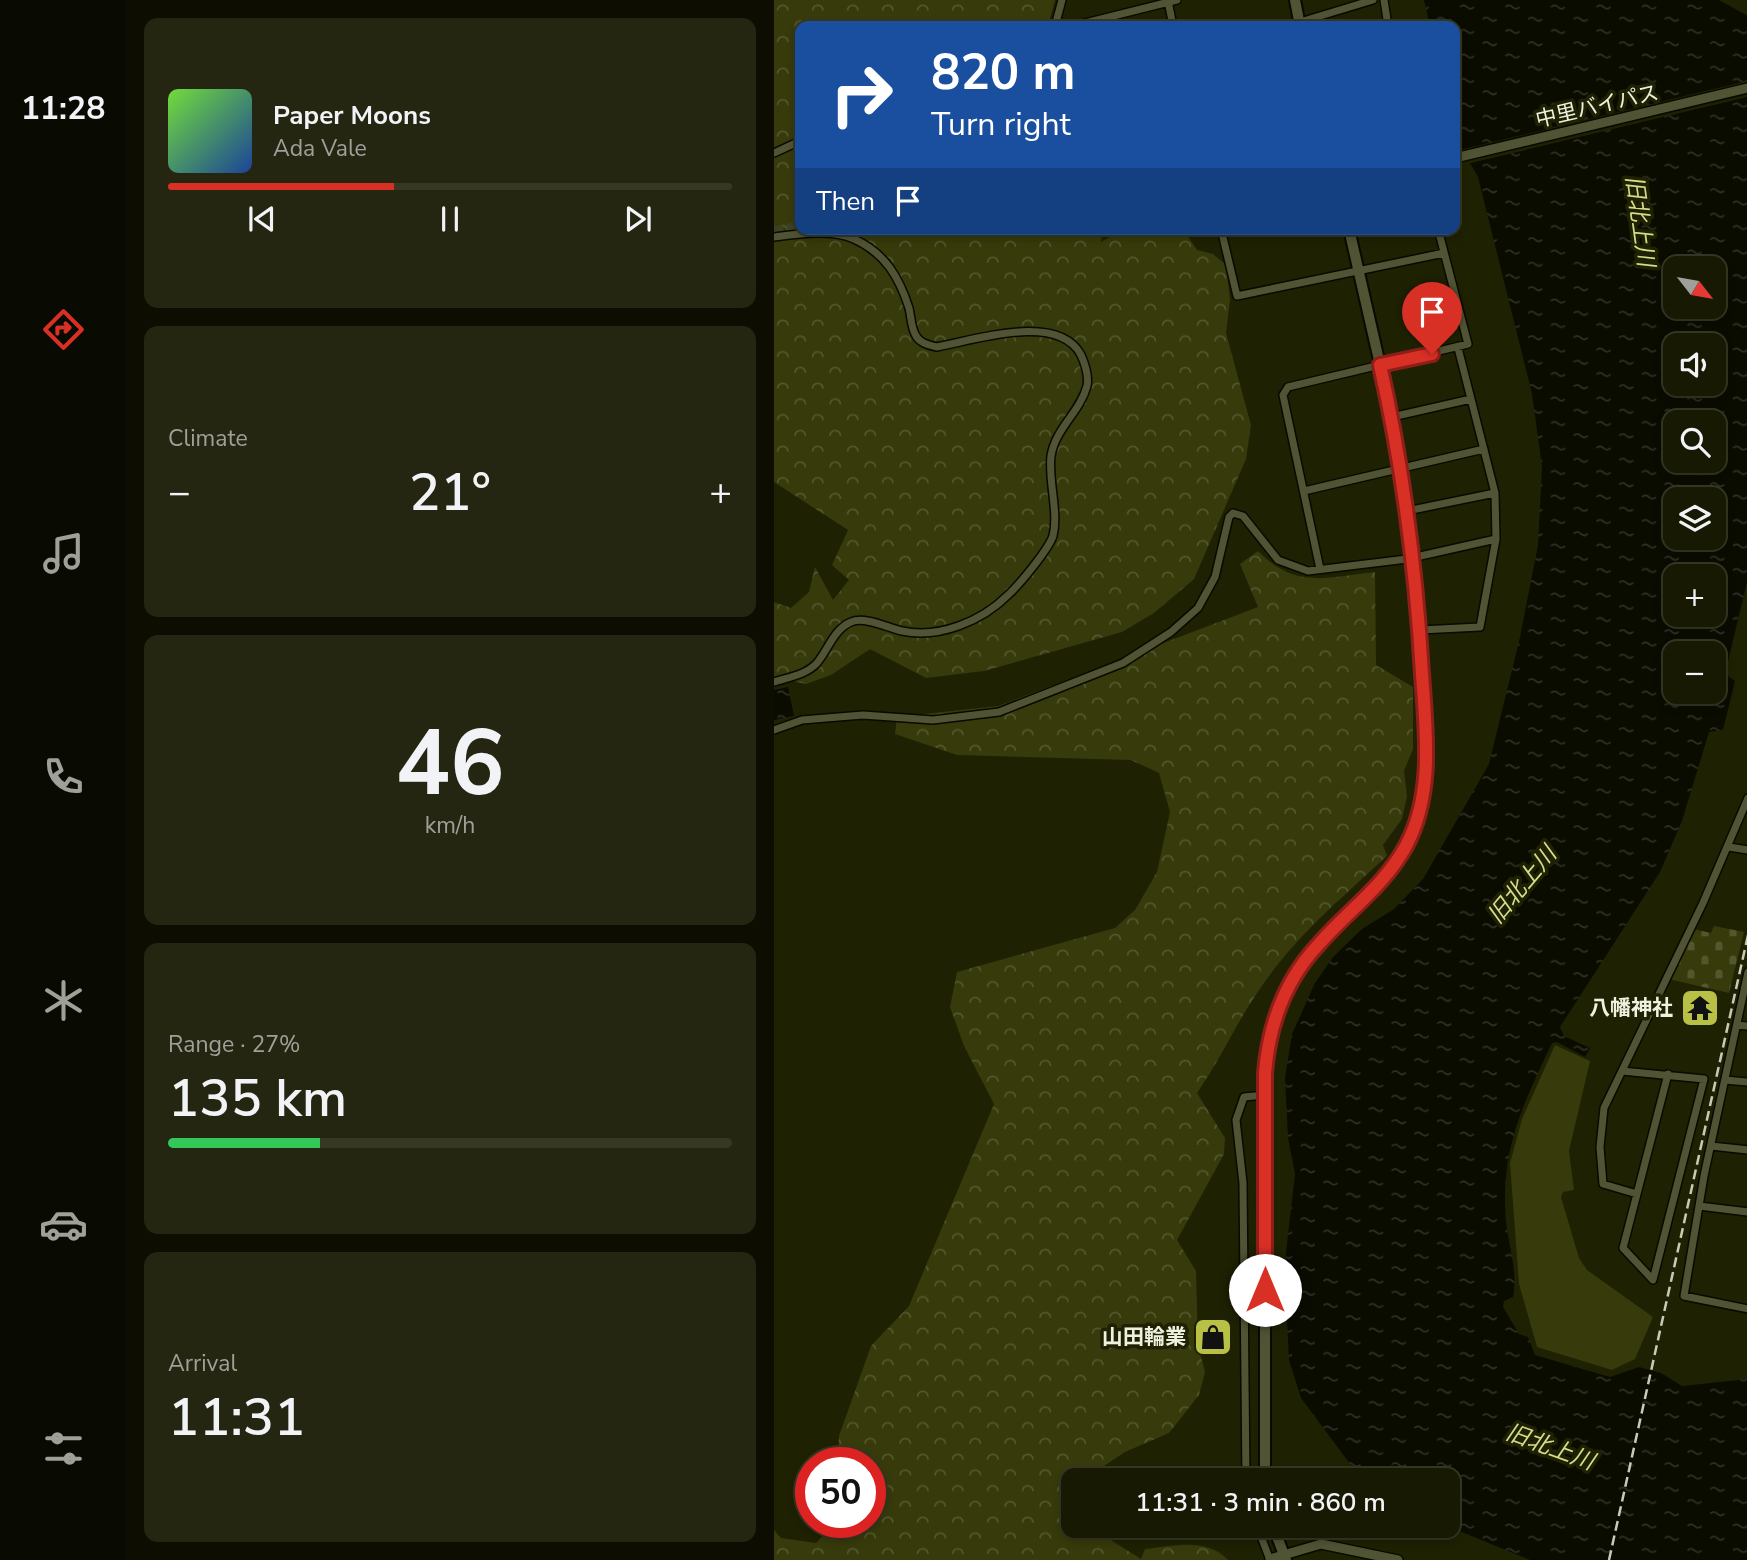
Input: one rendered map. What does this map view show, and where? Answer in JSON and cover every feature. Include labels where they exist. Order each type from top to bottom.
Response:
[{"type":"main road","points":[[1295,0],[1299,21]]},
{"type":"main road","points":[[1265,1468],[1265,1095],[1268,1040],[1283,997],[1307,957],[1389,873],[1405,847],[1419,815],[1425,754],[1420,630],[1401,467],[1350,235]]},
{"type":"main road","points":[[1277,1538],[1284,1557]]},
{"type":"street","points":[[1056,21],[1062,0]]},
{"type":"street","points":[[1092,21],[1177,0]]},
{"type":"street","points":[[1312,21],[1373,0]]},
{"type":"street","points":[[1384,0],[1387,21]]},
{"type":"street","points":[[1168,1],[1172,21]]},
{"type":"street","name":"中里バイパス","points":[[1460,157],[1748,88]]},
{"type":"street","points":[[774,153],[795,143]]},
{"type":"street","points":[[774,237],[799,235]]},
{"type":"street","points":[[774,682],[806,672],[817,663],[843,627],[852,621],[912,633],[958,628],[990,610],[1009,595],[1053,534],[1050,477],[1053,448],[1062,428],[1083,399],[1088,382],[1079,352],[1055,333],[1033,330],[937,347],[928,345],[914,334],[899,280],[886,259],[854,239],[828,235]]},
{"type":"street","points":[[1222,235],[1237,296],[1444,253]]},
{"type":"street","points":[[1321,569],[1283,395],[1285,390],[1468,345],[1440,235]]},
{"type":"street","points":[[1420,630],[1480,626],[1496,540],[1495,493],[1458,348]]},
{"type":"street","points":[[1392,417],[1471,399]]},
{"type":"street","points":[[1304,491],[1484,449]]},
{"type":"street","points":[[1407,510],[1495,493]]},
{"type":"street","points":[[774,730],[802,720],[863,715],[933,720],[999,712],[1123,663],[1171,632],[1198,608],[1215,577],[1229,517],[1233,513],[1244,516],[1278,560],[1293,568],[1321,569],[1413,557],[1496,540]]},
{"type":"street","points":[[1637,1195],[1603,1184],[1600,1147],[1604,1108],[1729,847],[1748,798]]},
{"type":"street","points":[[1729,847],[1748,850]]},
{"type":"street","points":[[1748,972],[1699,1206],[1684,1296],[1748,1309]]},
{"type":"street","points":[[1737,1025],[1748,1026]]},
{"type":"street","points":[[1622,1071],[1668,1074],[1704,1079],[1653,1280],[1623,1248],[1668,1074]]},
{"type":"street","points":[[1725,1080],[1748,1082]]},
{"type":"street","points":[[1246,1468],[1244,1183],[1236,1120],[1244,1097],[1265,1095]]},
{"type":"street","points":[[1711,1146],[1748,1150]]},
{"type":"street","points":[[1699,1206],[1748,1212]]},
{"type":"street","points":[[1261,1538],[1270,1560],[1321,1544],[1398,1560]]},
{"type":"green space","points":[[774,0],[1055,0],[1049,21],[795,21],[795,235],[1102,235],[1101,242],[1113,235],[1187,235],[1197,250],[1213,254],[1226,265],[1230,300],[1226,333],[1251,425],[1246,459],[1194,579],[1154,613],[1122,632],[984,671],[926,678],[870,649],[831,675],[806,684],[774,677],[774,602],[791,608],[809,592],[815,567],[833,600],[849,580],[832,565],[848,530],[774,482]]},
{"type":"green space","points":[[1258,551],[1285,571],[1299,576],[1326,578],[1375,572],[1376,665],[1413,687],[1413,749],[1404,771],[1407,796],[1402,819],[1383,845],[1387,856],[1322,916],[1277,965],[1246,1009],[1197,1093],[1225,1138],[1224,1154],[1177,1240],[1196,1271],[1198,1345],[1205,1372],[1199,1395],[1169,1433],[1125,1452],[1101,1468],[1061,1468],[1061,1538],[1109,1538],[1141,1559],[1145,1549],[1189,1545],[1210,1548],[1228,1560],[774,1560],[774,1530],[781,1538],[816,1543],[821,1538],[886,1538],[886,1447],[839,1447],[839,1436],[871,1346],[909,1306],[994,1104],[964,1046],[950,1007],[957,972],[1115,928],[1135,910],[1157,872],[1170,812],[1159,773],[1131,760],[957,755],[895,734],[897,717],[998,706],[1258,607],[1240,564]]},
{"type":"green space","points":[[1714,926],[1744,932],[1729,993],[1668,979],[1693,929],[1711,933]]},
{"type":"green space","points":[[1555,1045],[1590,1061],[1569,1151],[1574,1190],[1563,1192],[1561,1197],[1579,1258],[1587,1270],[1653,1317],[1635,1359],[1612,1370],[1537,1347],[1519,1284],[1510,1163],[1522,1119]]},
{"type":"water","name":"旧北上川","points":[[1424,0],[1719,0],[1748,16],[1748,578],[1726,670],[1726,641],[1663,641],[1663,704],[1726,704],[1726,675],[1735,681],[1723,730],[1709,732],[1682,821],[1660,872],[1560,1027],[1564,1036],[1590,1048],[1585,1057],[1557,1042],[1552,1043],[1515,1129],[1506,1172],[1505,1196],[1514,1287],[1513,1297],[1504,1301],[1503,1307],[1519,1334],[1528,1337],[1535,1355],[1610,1377],[1639,1367],[1661,1373],[1682,1386],[1747,1379],[1747,1560],[1530,1560],[1460,1531],[1460,1468],[1355,1468],[1301,1398],[1289,1360],[1286,1252],[1295,1174],[1288,1138],[1285,1077],[1292,1034],[1315,983],[1333,957],[1362,929],[1394,909],[1423,879],[1489,764],[1520,637],[1538,545],[1542,467],[1532,394],[1478,177],[1460,143],[1460,21],[1429,21]]},
{"type":"water","points":[[788,687],[794,716],[774,720],[774,690]]},
{"type":"pier","points":[[1747,81],[1747,97],[1467,164],[1460,150]]},
{"type":"tunnel","points":[[774,231],[795,227]]},
{"type":"railway","points":[[1609,1560],[1748,935]]},
{"type":"place","name":"八幡神社","points":[[1700,1008]]},
{"type":"place","name":"山田輪業","points":[[1213,1337]]},
{"type":"route","points":[[1265,1290],[1265,1073],[1268,1040],[1275,1017],[1283,997],[1307,957],[1370,896],[1389,873],[1413,833],[1424,794],[1425,714],[1413,557],[1401,467],[1380,365],[1432,354]]}]
